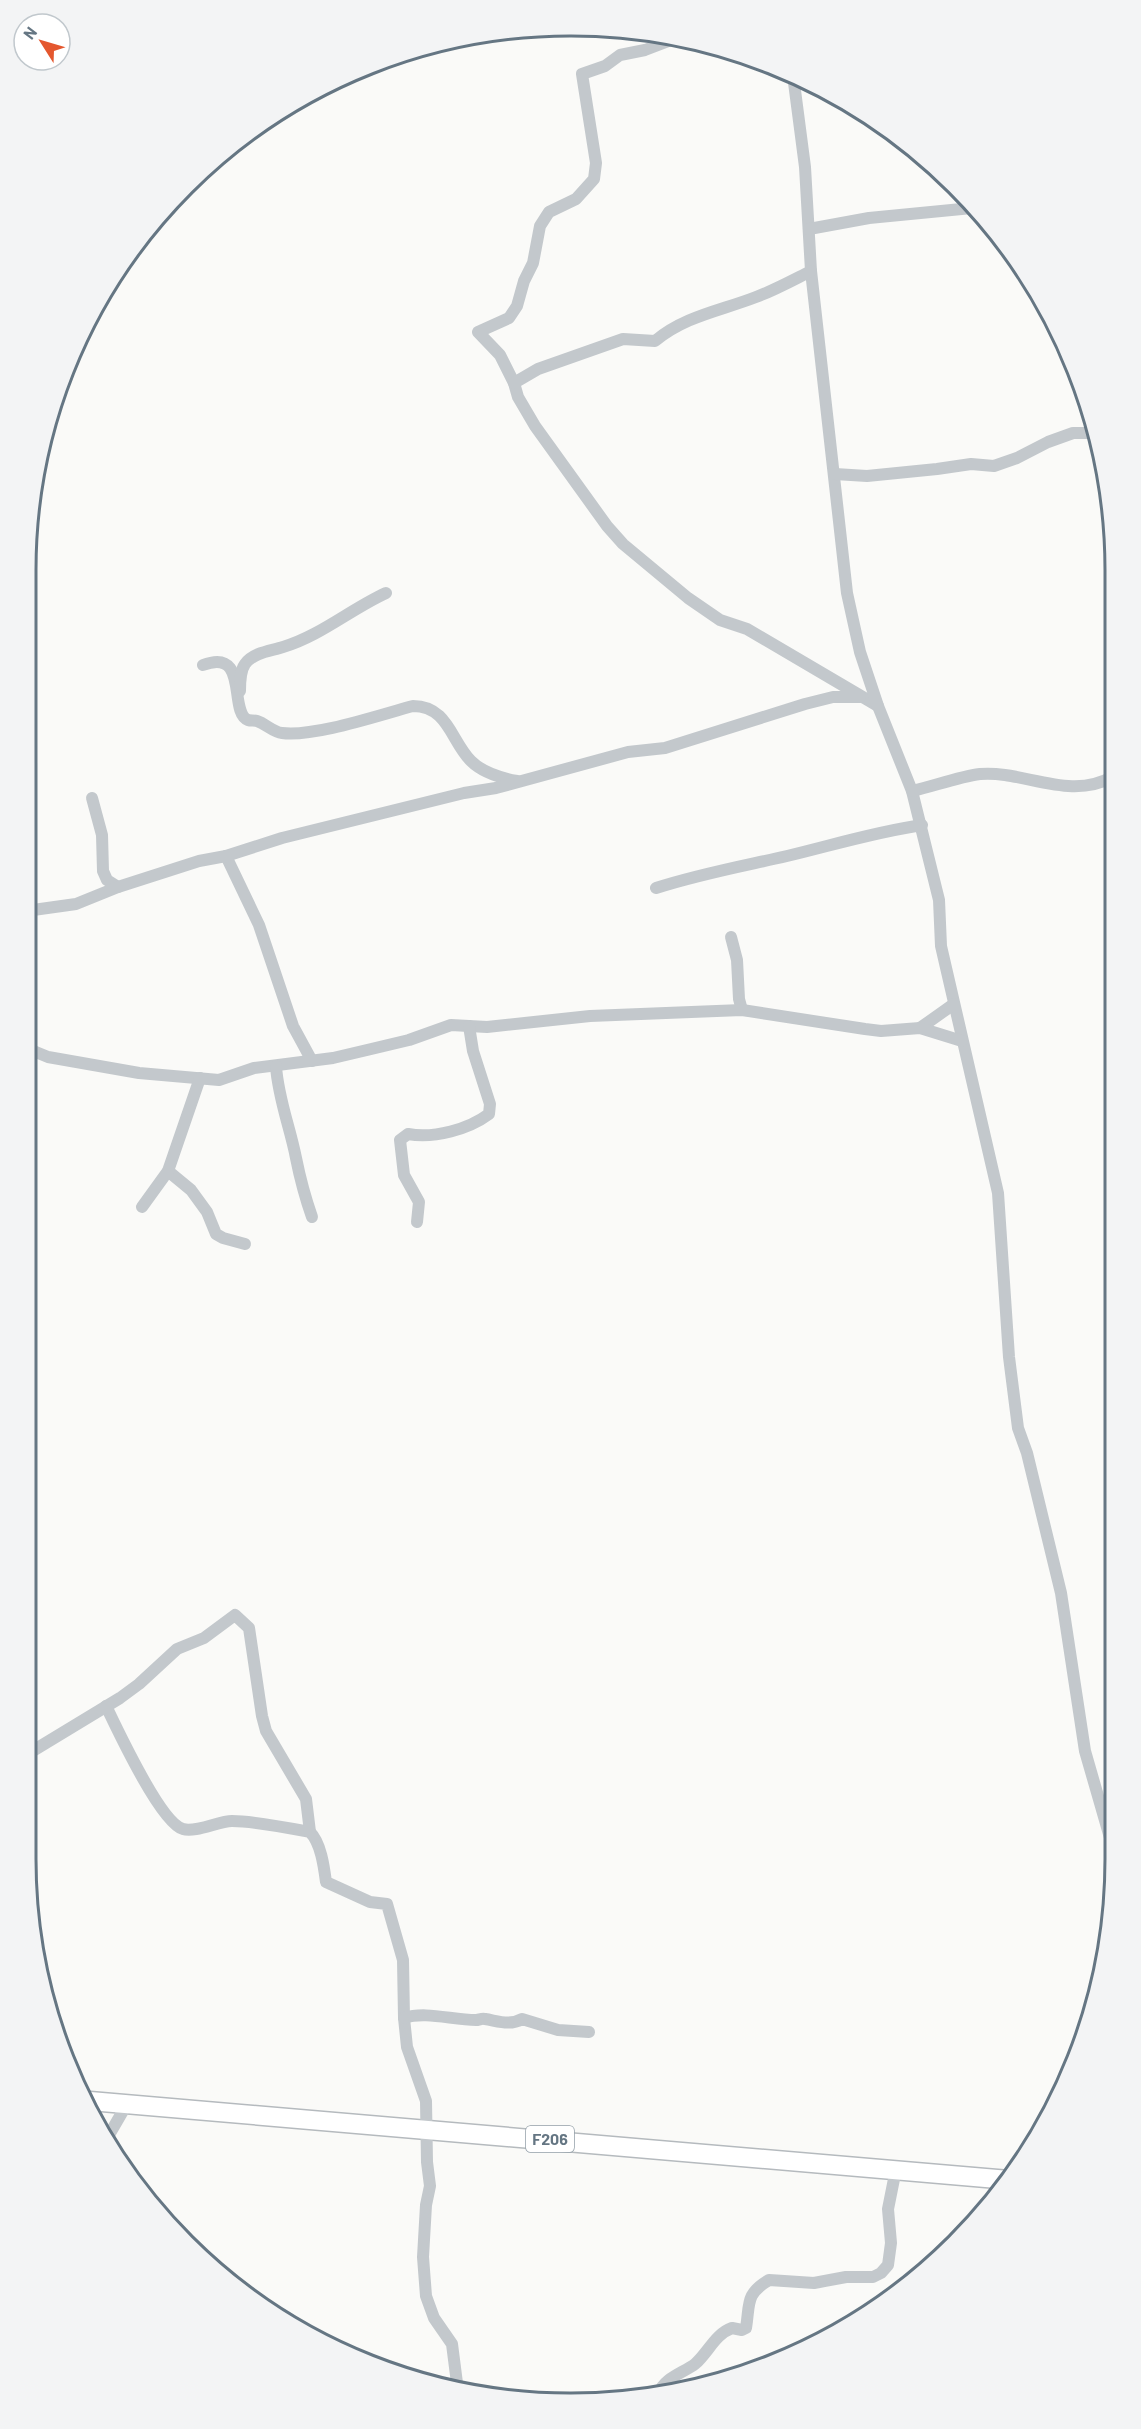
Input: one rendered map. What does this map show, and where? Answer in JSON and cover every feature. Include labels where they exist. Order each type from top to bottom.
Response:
[{"type":"main road","name":"F206","points":[[94,2101],[998,2179]]},
{"type":"street","points":[[661,44],[620,55],[605,66],[582,74],[596,163],[594,179],[576,199],[549,212],[540,226],[533,263],[524,281],[517,306],[508,318],[478,332],[500,355],[514,383],[518,397],[535,426],[607,526],[623,543],[688,598],[720,620],[747,629],[878,706]]},
{"type":"street","points":[[794,85],[805,167],[811,271],[847,592],[860,652],[878,706],[912,791],[939,900],[941,946],[998,1193],[1009,1357],[1018,1428],[1027,1453],[1061,1593],[1086,1751],[1105,1817]]},
{"type":"street","points":[[809,229],[869,218],[963,209]]},
{"type":"street","points":[[514,383],[538,369],[623,339],[655,341],[672,327],[697,316],[758,297],[811,271]]},
{"type":"street","points":[[835,474],[867,476],[937,470],[971,464],[994,466],[1073,433],[1087,433]]},
{"type":"street","points":[[239,698],[240,678],[245,664],[256,655],[284,647],[308,636],[386,593]]},
{"type":"street","points":[[203,665],[213,661],[224,662],[236,685],[241,715],[246,720],[257,721],[280,733],[313,730],[413,706],[426,706],[446,723],[470,760],[483,770],[500,778],[519,781]]},
{"type":"street","points":[[36,910],[76,904],[118,887],[199,861],[226,856],[282,838],[464,793],[496,788],[561,772],[628,752],[665,748],[833,697],[860,697]]},
{"type":"street","points":[[912,791],[981,774],[1070,786],[1105,781]]},
{"type":"street","points":[[92,798],[102,835],[103,871],[107,880],[118,887]]},
{"type":"street","points":[[656,888],[683,879],[801,852],[869,833],[922,825]]},
{"type":"street","points":[[226,856],[259,925],[293,1026],[312,1061]]},
{"type":"street","points":[[731,937],[738,960],[739,999],[742,1010]]},
{"type":"street","points":[[920,1028],[954,1004]]},
{"type":"street","points":[[36,1052],[48,1057],[139,1073],[219,1080],[254,1068],[312,1061],[409,1040],[452,1025],[488,1028],[590,1016],[742,1010],[881,1031],[920,1028],[962,1041]]},
{"type":"street","points":[[417,1222],[419,1202],[404,1175],[400,1140],[408,1134],[422,1137],[456,1129],[481,1120],[489,1114],[490,1104],[473,1051],[469,1026]]},
{"type":"street","points":[[276,1066],[279,1098],[296,1158],[298,1174],[312,1217]]},
{"type":"street","points":[[142,1208],[168,1171],[200,1078]]},
{"type":"street","points":[[168,1171],[196,1196],[216,1234],[245,1244]]},
{"type":"street","points":[[36,1749],[139,1684],[177,1649],[204,1638],[235,1615],[249,1628],[266,1731],[306,1799],[310,1832],[316,1841],[326,1882],[370,1902],[387,1904],[403,1960],[407,2047],[426,2102],[428,2129],[427,2162],[430,2186],[426,2205],[423,2257],[426,2296],[434,2318],[450,2339],[456,2381]]},
{"type":"street","points":[[106,1706],[139,1771],[167,1816],[180,1829],[189,1830],[231,1821],[310,1832]]},
{"type":"street","points":[[404,2018],[416,2014],[443,2018],[484,2018],[500,2023],[516,2022],[522,2019],[558,2030],[589,2032]]},
{"type":"street","points":[[111,2131],[127,2104]]},
{"type":"street","points":[[664,2385],[696,2362],[721,2334],[732,2328],[742,2330],[746,2328],[747,2305],[751,2295],[769,2280],[814,2283],[846,2277],[873,2277],[881,2272],[888,2265],[891,2242],[888,2209],[896,2169]]}]
